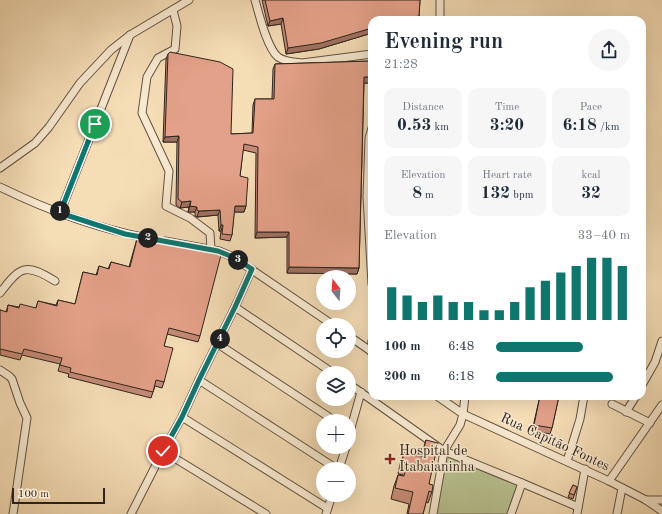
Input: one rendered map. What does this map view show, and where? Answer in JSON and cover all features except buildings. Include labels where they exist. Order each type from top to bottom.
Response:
[{"type":"street","points":[[0,168],[35,143],[49,128],[83,79],[111,50],[130,35],[190,0]]},
{"type":"street","points":[[255,0],[271,49],[279,58],[290,62],[302,63],[368,55]]},
{"type":"street","points":[[440,0],[440,16]]},
{"type":"street","points":[[173,10],[177,26],[175,49],[158,58],[147,77],[142,113],[169,171],[166,206],[190,218],[210,233],[211,250]]},
{"type":"street","points":[[60,213],[130,35]]},
{"type":"street","points":[[0,187],[40,206],[125,234],[211,250],[233,257],[323,318]]},
{"type":"street","points":[[131,514],[182,417],[218,344],[252,269]]},
{"type":"street","points":[[0,293],[18,272],[25,270],[37,270],[55,281]]},
{"type":"street","points":[[235,307],[323,366]]},
{"type":"street","points":[[356,341],[368,350]]},
{"type":"street","points":[[646,379],[655,362],[662,341]]},
{"type":"street","points":[[218,344],[324,414]]},
{"type":"street","points":[[0,370],[12,379],[27,418],[13,514]]},
{"type":"street","points":[[199,380],[327,462]]},
{"type":"street","points":[[356,389],[368,397]]},
{"type":"street","points":[[354,414],[361,392]]},
{"type":"street","points":[[372,400],[444,451],[522,483],[577,510],[585,470]]},
{"type":"street","name":"Rua Capitão Fontes","points":[[443,400],[464,414],[609,481],[646,500],[662,511]]},
{"type":"street","points":[[433,514],[444,451],[460,425],[464,414],[465,400]]},
{"type":"street","points":[[567,461],[580,419],[583,400]]},
{"type":"street","points":[[626,412],[634,400]]},
{"type":"street","points":[[612,404],[650,423]]},
{"type":"street","points":[[609,481],[662,405]]},
{"type":"street","points":[[182,417],[327,511]]},
{"type":"street","points":[[163,451],[266,514]]},
{"type":"street","points":[[512,514],[522,483]]},
{"type":"street","points":[[618,514],[622,488]]},
{"type":"street","points":[[646,500],[662,500]]},
{"type":"green space","points":[[446,455],[517,485],[507,514],[436,514]]},
{"type":"place","name":"Hospital de Itabaianinha","points":[[390,459]]},
{"type":"route","points":[[95,124],[60,213],[125,234],[218,251],[233,257],[252,269],[218,344],[182,417],[163,451]]}]
